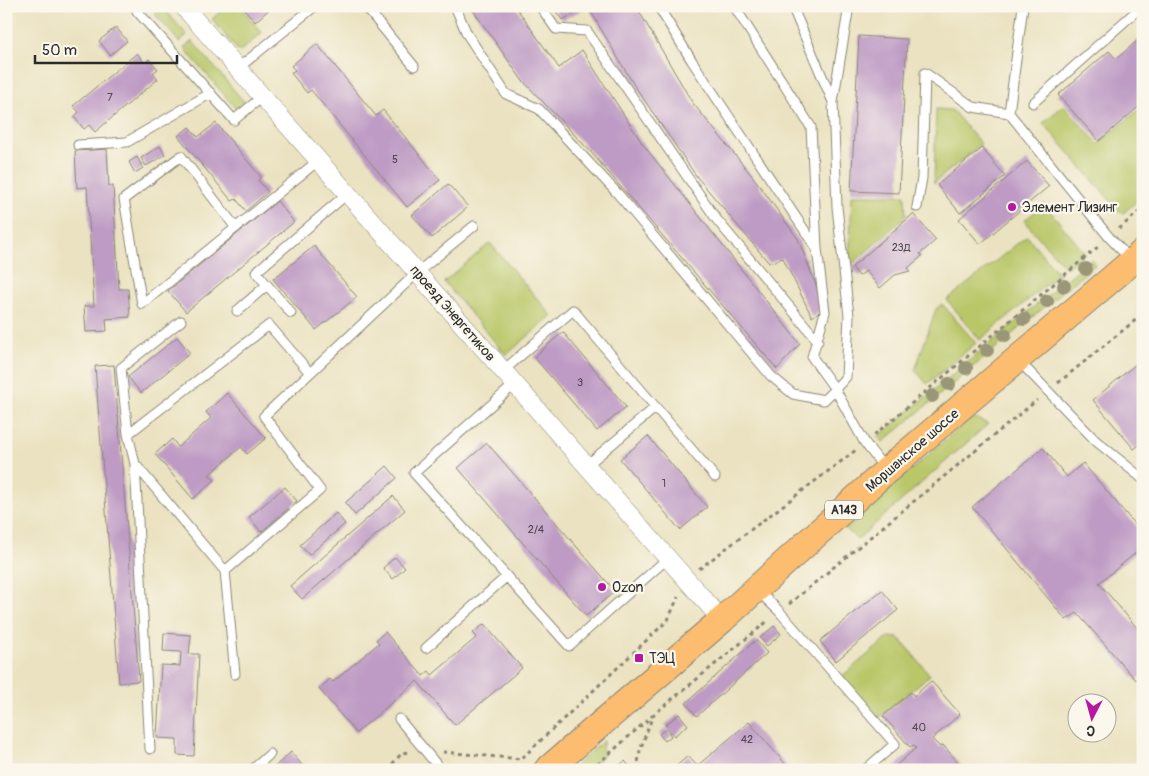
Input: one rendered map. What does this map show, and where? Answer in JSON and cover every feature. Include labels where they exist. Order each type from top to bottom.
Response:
[{"type":"main road","name":"Моршанское шоссе","points":[[547,770],[722,620],[886,471],[1138,257]]},
{"type":"street","name":"проезд Энергетиков","points":[[183,6],[722,620]]},
{"type":"lane","points":[[237,69],[315,6]]},
{"type":"lane","points":[[365,6],[414,66]]},
{"type":"lane","points":[[455,6],[467,34],[506,94],[538,109],[545,116],[618,194],[772,376],[793,394],[824,400],[846,377],[849,316],[838,207],[833,102],[848,6]]},
{"type":"lane","points":[[540,6],[556,29],[587,31],[717,220],[818,341]]},
{"type":"lane","points":[[658,6],[692,61],[817,249]]},
{"type":"lane","points":[[734,6],[811,127],[817,249],[825,312],[812,357],[835,389],[866,443],[886,471]]},
{"type":"lane","points":[[792,6],[833,102]]},
{"type":"lane","points":[[1009,112],[1023,6]]},
{"type":"lane","points":[[1033,103],[1142,6]]},
{"type":"lane","points":[[137,11],[234,120],[262,97]]},
{"type":"lane","points":[[917,207],[922,178],[925,73],[973,107],[1009,112],[1109,237],[1138,257]]},
{"type":"lane","points":[[78,145],[127,142],[211,93]]},
{"type":"lane","points":[[236,228],[182,156],[124,199],[142,304],[193,263],[236,228],[319,160]]},
{"type":"lane","points":[[292,313],[256,272],[348,193]]},
{"type":"lane","points":[[225,571],[320,490],[264,416],[418,272],[474,226]]},
{"type":"lane","points":[[236,311],[267,285]]},
{"type":"lane","points":[[504,370],[573,310],[715,477]]},
{"type":"lane","points":[[150,749],[134,464],[128,434],[121,368],[180,321]]},
{"type":"lane","points":[[128,434],[269,325],[310,373]]},
{"type":"lane","points":[[1018,360],[1096,441],[1143,479]]},
{"type":"lane","points":[[516,384],[414,473],[569,646],[668,558]]},
{"type":"lane","points":[[587,465],[656,407]]},
{"type":"lane","points":[[134,464],[225,571],[235,674]]},
{"type":"lane","points":[[426,648],[506,577]]},
{"type":"lane","points":[[756,590],[780,611],[895,744],[864,770]]},
{"type":"lane","points":[[399,719],[441,770]]},
{"type":"lane","points":[[252,770],[270,754]]},
{"type":"path","points":[[387,770],[402,754],[425,750],[521,759],[668,620],[686,579],[866,443],[1143,208]]},
{"type":"path","points":[[590,770],[653,715],[1143,314]]},
{"type":"path","points":[[637,770],[640,750],[653,715]]},
{"type":"green space","points":[[227,6],[240,6],[262,33],[239,52],[212,19]]},
{"type":"green space","points":[[163,8],[187,35],[179,42],[155,14]]},
{"type":"green space","points":[[192,41],[246,104],[238,111],[184,48]]},
{"type":"green space","points":[[1064,105],[1098,144],[1143,106],[1143,196],[1122,214],[1043,123]]},
{"type":"green space","points":[[936,109],[952,110],[981,144],[934,183]]},
{"type":"green space","points":[[852,195],[905,195],[906,216],[849,267]]},
{"type":"green space","points":[[1044,204],[1085,253],[1066,268],[1024,221]]},
{"type":"green space","points":[[1027,236],[1059,274],[980,340],[947,300]]},
{"type":"green space","points":[[490,243],[552,316],[506,355],[444,282]]},
{"type":"green space","points":[[1091,259],[1095,265],[883,442],[878,437]]},
{"type":"green space","points":[[942,304],[976,343],[927,384],[915,370],[936,309]]},
{"type":"green space","points":[[975,418],[988,424],[857,540],[845,528],[966,422]]},
{"type":"green space","points":[[889,637],[899,638],[930,675],[876,720],[841,677]]},
{"type":"green space","points":[[604,740],[602,749],[604,755],[586,770],[571,770]]},
{"type":"building","points":[[242,6],[273,6],[255,22]]},
{"type":"building","points":[[470,6],[515,6],[559,68],[582,50],[642,143],[800,344],[777,369],[590,151],[522,80]]},
{"type":"building","points":[[552,6],[636,6],[692,102],[757,182],[798,239],[825,308],[812,317],[783,258],[769,263],[697,177],[634,85],[588,7],[562,20]]},
{"type":"building","points":[[116,27],[127,41],[110,55],[99,41]]},
{"type":"building","points":[[859,36],[907,39],[899,193],[851,191]]},
{"type":"building","points":[[1143,36],[1143,103],[1099,141],[1058,95],[1109,51],[1116,59]]},
{"type":"building","points":[[317,44],[376,116],[383,110],[440,180],[407,207],[311,90],[307,93],[291,73],[295,70],[291,66]]},
{"type":"building","points":[[137,53],[145,63],[149,59],[158,69],[153,73],[158,79],[95,132],[89,125],[84,129],[74,117],[79,112],[73,106]]},
{"type":"building","points":[[216,123],[261,177],[258,180],[268,192],[246,211],[236,199],[232,201],[178,136],[189,127],[198,137]]},
{"type":"building","points":[[160,146],[165,155],[146,166],[141,158]]},
{"type":"building","points":[[982,148],[1005,176],[960,213],[937,185]]},
{"type":"building","points":[[107,149],[109,186],[113,186],[119,289],[128,289],[130,317],[106,319],[107,331],[86,332],[84,306],[94,306],[87,187],[77,188],[75,151]]},
{"type":"building","points":[[137,157],[143,168],[135,173],[129,162]]},
{"type":"building","points":[[1027,161],[1049,186],[980,244],[959,219]]},
{"type":"building","points":[[448,184],[468,207],[432,238],[412,215]]},
{"type":"building","points":[[277,201],[294,222],[186,312],[168,291]]},
{"type":"building","points":[[913,214],[936,240],[908,268],[910,271],[895,275],[880,288],[866,271],[859,276],[852,267]]},
{"type":"building","points":[[314,246],[357,297],[316,330],[273,279]]},
{"type":"building","points":[[563,332],[626,407],[597,431],[534,357]]},
{"type":"building","points":[[177,337],[190,353],[141,393],[128,377]]},
{"type":"building","points":[[1143,358],[1143,442],[1134,449],[1093,400]]},
{"type":"building","points":[[114,365],[139,681],[119,683],[95,366]]},
{"type":"building","points":[[227,393],[266,438],[247,454],[241,447],[209,475],[215,480],[193,499],[155,454],[172,439],[178,447],[211,418],[206,412]]},
{"type":"building","points":[[648,436],[707,507],[680,530],[620,459]]},
{"type":"building","points":[[487,443],[615,591],[586,616],[458,468]]},
{"type":"building","points":[[1043,448],[1067,477],[1083,463],[1143,534],[1143,547],[1099,583],[1143,635],[1143,681],[1139,677],[1136,680],[1077,613],[1066,620],[972,507]]},
{"type":"building","points":[[387,466],[397,478],[355,515],[345,503]]},
{"type":"building","points":[[285,487],[297,501],[261,532],[249,517]]},
{"type":"building","points":[[393,496],[405,510],[302,599],[290,586]]},
{"type":"building","points":[[336,513],[345,524],[309,555],[300,545]]},
{"type":"building","points":[[395,557],[405,568],[393,579],[383,568]]},
{"type":"building","points":[[882,590],[898,610],[836,661],[820,641]]},
{"type":"building","points":[[484,624],[522,668],[455,725],[417,681],[356,733],[319,689],[330,679],[333,682],[379,643],[376,640],[385,632],[423,676],[429,671],[432,675],[477,637],[473,633]]},
{"type":"building","points":[[774,626],[781,634],[767,646],[760,638]]},
{"type":"building","points":[[164,633],[191,635],[189,654],[199,654],[194,756],[177,755],[177,739],[157,738],[161,665],[180,666],[181,652],[163,651]]},
{"type":"building","points":[[756,640],[767,653],[697,716],[686,703]]},
{"type":"building","points":[[931,681],[960,714],[932,739],[940,747],[943,745],[965,770],[891,770],[916,748],[913,745],[910,747],[883,716],[911,692],[914,696]]},
{"type":"building","points":[[679,714],[688,725],[674,736],[665,725]]},
{"type":"building","points":[[749,722],[787,766],[782,770],[673,769],[688,756],[697,766]]},
{"type":"building","points":[[666,729],[671,736],[665,741],[659,734]]},
{"type":"building","points":[[291,752],[306,770],[271,770]]},
{"type":"building","points":[[625,761],[632,770],[620,770],[617,767]]},
{"type":"place","name":"Элемент Лизинг","points":[[1012,207]]},
{"type":"place","name":"Ozon","points":[[602,587]]},
{"type":"place","name":"ТЭЦ","points":[[639,658]]}]
